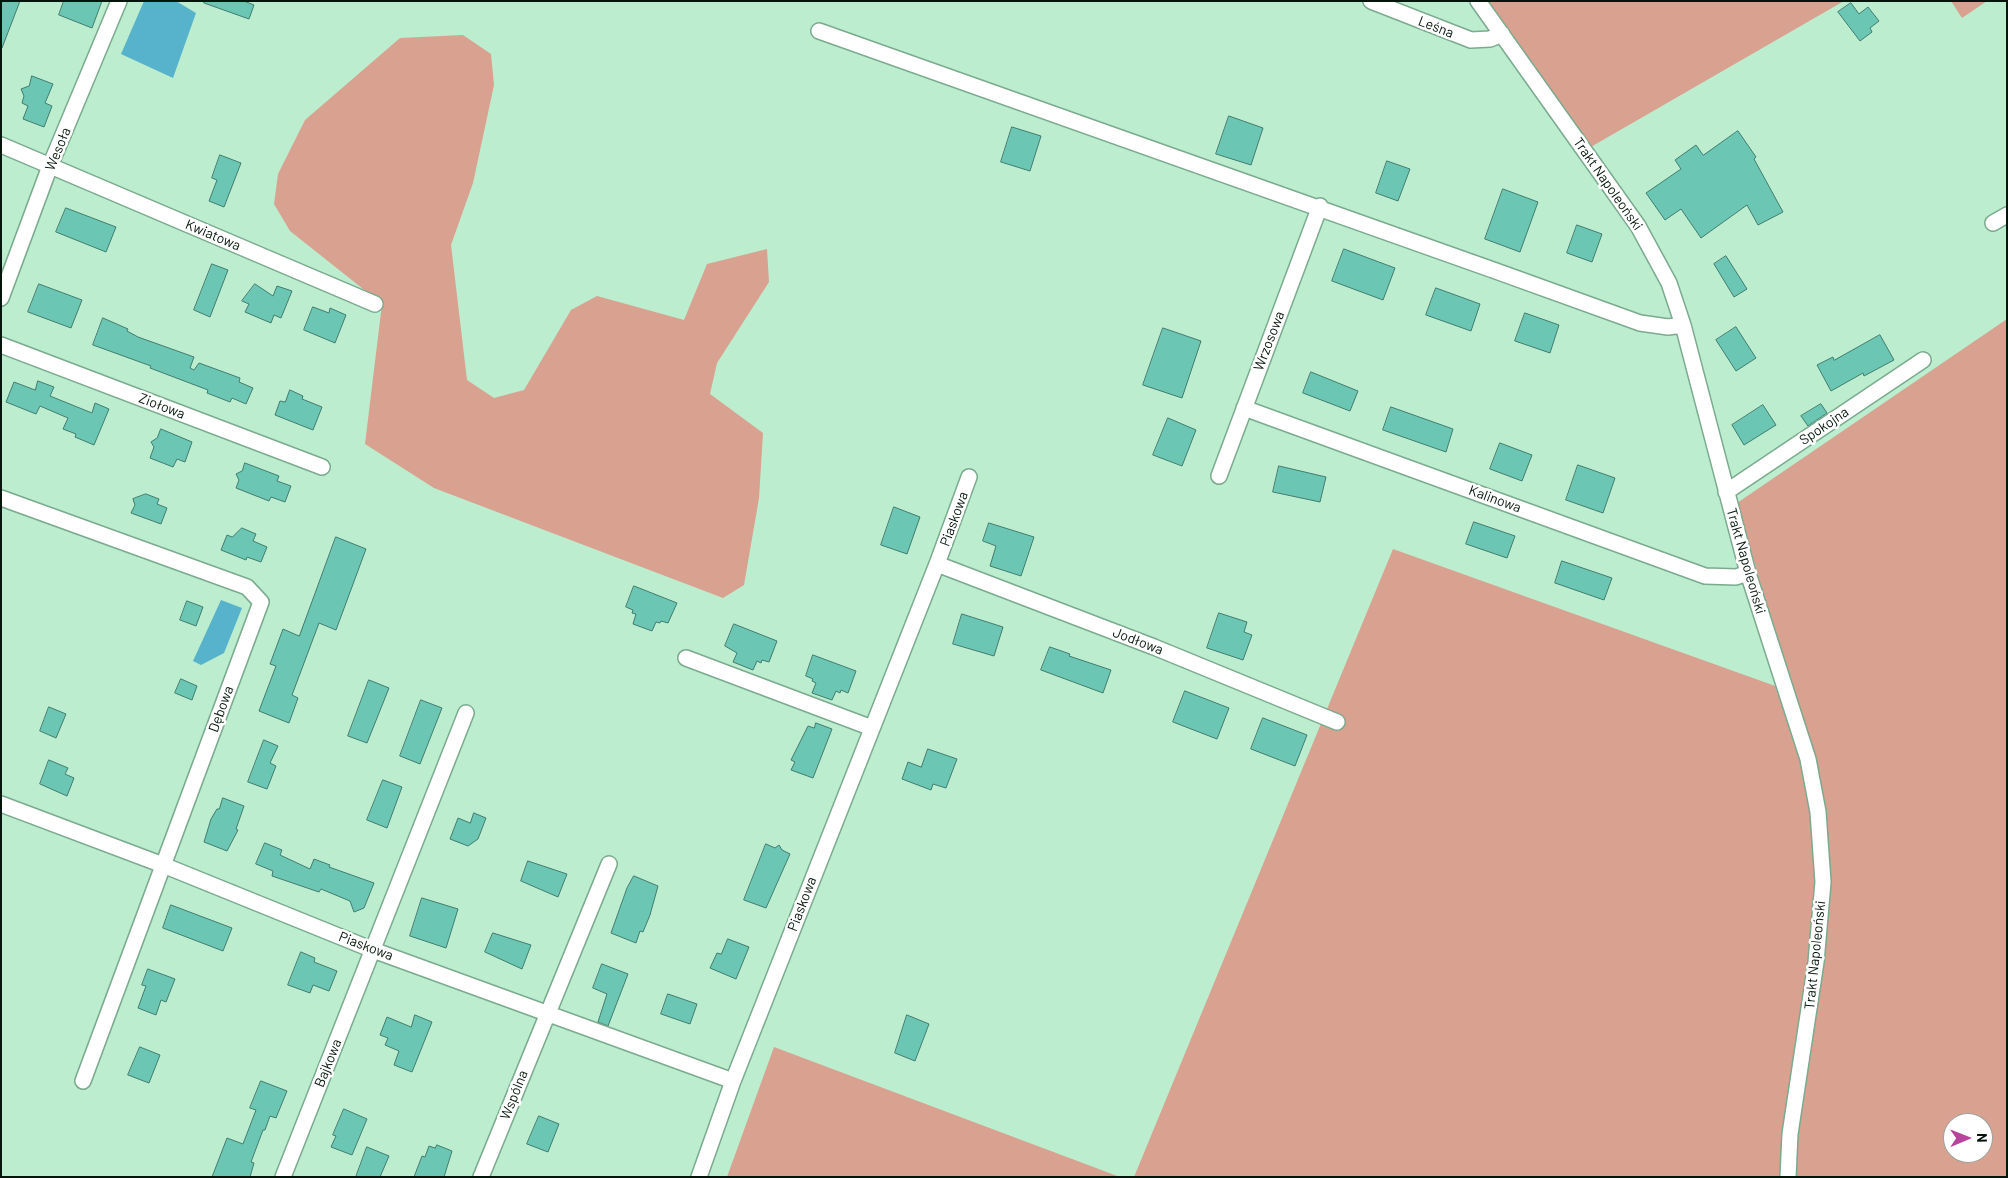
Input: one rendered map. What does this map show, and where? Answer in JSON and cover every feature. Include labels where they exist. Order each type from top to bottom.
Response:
[{"type":"street","name":"Wesoła","points":[[1,298],[50,166],[118,1]]},
{"type":"street","name":"Leśna","points":[[1370,1],[1471,40],[1490,39],[1502,34]]},
{"type":"street","name":"Trakt Napoleoński","points":[[1478,1],[1638,226],[1669,283],[1683,325],[1748,573],[1808,759],[1818,812],[1822,872],[1816,962],[1790,1134],[1788,1177]]},
{"type":"street","points":[[819,31],[1195,164],[1320,206],[1640,323],[1668,327],[1683,325]]},
{"type":"street","name":"Kwiatowa","points":[[1,145],[375,304]]},
{"type":"street","name":"Wrzosowa","points":[[1219,476],[1320,206]]},
{"type":"street","points":[[1993,224],[2007,215]]},
{"type":"street","name":"Ziołowa","points":[[1,345],[322,467]]},
{"type":"street","name":"Spokojna","points":[[1726,492],[1923,360]]},
{"type":"street","name":"Kalinowa","points":[[1244,408],[1705,576],[1736,577],[1748,573]]},
{"type":"street","name":"Piaskowa","points":[[699,1177],[733,1081],[937,564],[969,477]]},
{"type":"street","name":"Dębowa","points":[[1,498],[247,587],[262,602],[83,1081]]},
{"type":"street","name":"Jodłowa","points":[[937,564],[1154,647],[1337,722]]},
{"type":"street","points":[[686,658],[872,728]]},
{"type":"street","name":"Bajkowa","points":[[283,1177],[466,713]]},
{"type":"street","name":"Piaskowa","points":[[1,804],[163,865],[373,950],[733,1081]]},
{"type":"street","name":"Wspólna","points":[[481,1177],[608,864]]},
{"type":"shaded area","points":[[1488,1],[1844,1],[1589,148]]},
{"type":"shaded area","points":[[1951,1],[1987,1],[1962,18]]},
{"type":"shaded area","points":[[463,35],[491,54],[494,85],[473,183],[451,245],[467,380],[494,398],[524,390],[571,310],[597,296],[684,320],[707,264],[767,249],[769,282],[717,363],[710,394],[763,433],[759,498],[744,585],[723,598],[434,488],[365,444],[382,304],[290,231],[274,204],[278,174],[305,120],[400,38]]},
{"type":"shaded area","points":[[2007,319],[2007,1177],[1134,1177],[1393,549],[1792,692],[1737,503]]},
{"type":"shaded area","points":[[774,1047],[1120,1177],[727,1177]]},
{"type":"water","points":[[144,1],[176,1],[196,13],[173,78],[121,54]]},
{"type":"water","points":[[221,600],[242,608],[224,653],[201,665],[193,661]]},
{"type":"building","points":[[1,1],[20,1],[2,48],[1,47]]},
{"type":"building","points":[[64,1],[102,1],[92,28],[59,15]]},
{"type":"building","points":[[204,1],[244,1],[254,5],[249,19],[204,3]]},
{"type":"building","points":[[1851,3],[1859,14],[1868,7],[1879,21],[1870,28],[1872,32],[1860,41],[1838,12]]},
{"type":"building","points":[[32,76],[53,84],[45,103],[52,106],[44,127],[23,119],[28,106],[22,103],[24,96],[21,89],[29,86]]},
{"type":"building","points":[[1229,116],[1263,128],[1251,165],[1216,154]]},
{"type":"building","points":[[1012,127],[1041,136],[1030,171],[1001,162]]},
{"type":"building","points":[[1738,131],[1756,157],[1754,159],[1783,212],[1758,225],[1747,205],[1701,238],[1681,209],[1665,220],[1646,193],[1681,169],[1675,160],[1696,145],[1703,155]]},
{"type":"building","points":[[220,155],[241,163],[224,207],[209,201],[217,180],[212,178]]},
{"type":"building","points":[[1387,161],[1410,169],[1398,201],[1376,193]]},
{"type":"building","points":[[1503,189],[1538,202],[1520,252],[1485,239]]},
{"type":"building","points":[[66,208],[116,227],[106,252],[56,232]]},
{"type":"building","points":[[1577,225],[1602,234],[1592,262],[1567,253]]},
{"type":"building","points":[[1344,249],[1395,268],[1383,300],[1332,281]]},
{"type":"building","points":[[1726,256],[1747,289],[1734,297],[1714,264]]},
{"type":"building","points":[[212,264],[228,270],[210,317],[194,310]]},
{"type":"building","points":[[39,284],[82,300],[71,328],[28,312]]},
{"type":"building","points":[[255,284],[273,296],[277,286],[292,291],[281,318],[274,315],[271,323],[245,312],[249,304],[242,301]]},
{"type":"building","points":[[1436,288],[1480,304],[1471,331],[1426,315]]},
{"type":"building","points":[[313,307],[329,313],[330,308],[346,315],[335,343],[304,330]]},
{"type":"building","points":[[1525,313],[1559,325],[1550,353],[1515,341]]},
{"type":"building","points":[[103,318],[128,329],[127,331],[138,337],[194,357],[190,368],[194,370],[199,363],[240,378],[239,382],[253,388],[246,404],[232,398],[230,402],[207,393],[208,390],[150,368],[151,366],[93,345]]},
{"type":"building","points":[[1736,327],[1756,358],[1736,371],[1716,340]]},
{"type":"building","points":[[1163,328],[1201,341],[1182,398],[1143,385]]},
{"type":"building","points":[[1880,335],[1894,360],[1864,376],[1863,373],[1831,391],[1817,365],[1833,357],[1834,360]]},
{"type":"building","points":[[1311,372],[1358,391],[1350,411],[1303,393]]},
{"type":"building","points":[[38,381],[54,387],[50,396],[92,413],[95,403],[109,409],[94,445],[75,437],[76,434],[63,429],[68,418],[40,406],[36,414],[6,402],[14,382],[35,390]]},
{"type":"building","points":[[290,390],[303,396],[302,399],[322,407],[313,430],[275,415],[280,401],[285,402]]},
{"type":"building","points":[[1821,404],[1827,413],[1808,426],[1801,416]]},
{"type":"building","points":[[1763,405],[1776,425],[1744,445],[1732,425]]},
{"type":"building","points":[[1391,407],[1453,429],[1446,452],[1383,430]]},
{"type":"building","points":[[1168,418],[1196,430],[1182,466],[1153,455]]},
{"type":"building","points":[[161,429],[192,442],[185,462],[177,459],[173,467],[150,458],[154,447],[151,442],[157,438]]},
{"type":"building","points":[[1500,443],[1532,455],[1522,481],[1490,469]]},
{"type":"building","points":[[245,463],[279,476],[277,481],[291,486],[285,502],[271,497],[269,501],[236,488],[239,480],[236,474],[242,471]]},
{"type":"building","points":[[1578,465],[1615,478],[1603,513],[1566,500]]},
{"type":"building","points":[[1279,466],[1326,477],[1320,502],[1273,492]]},
{"type":"building","points":[[146,494],[159,499],[157,504],[167,508],[161,524],[131,513],[135,505],[133,499]]},
{"type":"building","points":[[894,507],[920,517],[907,554],[881,545]]},
{"type":"building","points":[[1474,522],[1515,536],[1507,558],[1466,544]]},
{"type":"building","points":[[989,523],[1034,537],[1021,576],[990,566],[996,546],[983,541]]},
{"type":"building","points":[[242,528],[256,534],[253,541],[267,547],[261,562],[247,557],[246,560],[221,550],[227,535],[232,537]]},
{"type":"building","points":[[336,537],[366,549],[336,630],[319,623],[292,695],[298,698],[289,723],[259,711],[276,666],[270,664],[283,629],[299,636]]},
{"type":"building","points":[[1562,561],[1612,578],[1604,600],[1555,583]]},
{"type":"building","points":[[634,586],[677,603],[668,623],[656,622],[652,631],[633,624],[636,614],[632,613],[633,610],[626,607]]},
{"type":"building","points":[[187,601],[203,607],[196,626],[180,620]]},
{"type":"building","points":[[1219,613],[1247,622],[1244,632],[1252,635],[1243,660],[1207,648]]},
{"type":"building","points":[[962,614],[1003,627],[994,656],[953,644]]},
{"type":"building","points":[[734,624],[777,641],[769,662],[762,660],[761,663],[757,661],[753,670],[733,662],[737,653],[725,646]]},
{"type":"building","points":[[1050,647],[1070,654],[1069,656],[1111,670],[1103,693],[1041,670]]},
{"type":"building","points":[[813,655],[856,671],[848,693],[841,690],[840,693],[836,691],[832,700],[812,693],[816,683],[812,681],[813,679],[806,676]]},
{"type":"building","points":[[181,679],[197,686],[192,700],[175,693]]},
{"type":"building","points":[[369,680],[389,688],[367,743],[348,736]]},
{"type":"building","points":[[1185,691],[1229,708],[1217,739],[1173,722]]},
{"type":"building","points":[[421,700],[442,708],[420,764],[400,756]]},
{"type":"building","points":[[49,707],[66,714],[56,738],[40,731]]},
{"type":"building","points":[[1263,718],[1307,735],[1295,766],[1251,749]]},
{"type":"building","points":[[816,723],[832,729],[813,778],[791,770],[795,762],[791,760],[808,726],[814,728]]},
{"type":"building","points":[[264,740],[278,746],[270,763],[276,766],[267,789],[248,782]]},
{"type":"building","points":[[928,749],[957,759],[946,788],[933,784],[931,790],[902,779],[908,762],[921,767]]},
{"type":"building","points":[[49,760],[68,768],[65,774],[74,778],[67,796],[40,784]]},
{"type":"building","points":[[383,780],[402,787],[387,828],[367,820]]},
{"type":"building","points":[[223,798],[244,806],[236,829],[238,830],[227,851],[204,842],[211,819],[217,809],[219,809]]},
{"type":"building","points":[[474,813],[486,818],[478,839],[468,846],[450,839],[458,818],[470,823]]},
{"type":"building","points":[[265,843],[282,850],[280,855],[310,869],[314,859],[330,865],[329,867],[374,883],[364,908],[354,912],[350,901],[321,889],[319,892],[272,876],[273,871],[256,864]]},
{"type":"building","points":[[766,844],[775,848],[779,845],[782,850],[790,854],[766,908],[744,900]]},
{"type":"building","points":[[528,861],[567,874],[558,897],[521,881]]},
{"type":"building","points":[[634,876],[658,886],[650,915],[643,932],[640,931],[636,943],[611,933],[627,888]]},
{"type":"building","points":[[422,898],[458,909],[446,948],[410,936]]},
{"type":"building","points":[[171,905],[232,928],[223,951],[163,928]]},
{"type":"building","points":[[493,933],[531,945],[522,969],[485,952]]},
{"type":"building","points":[[728,939],[749,947],[736,979],[710,968],[717,953],[721,954]]},
{"type":"building","points":[[301,952],[315,958],[314,962],[337,971],[329,991],[313,985],[310,993],[288,985]]},
{"type":"building","points":[[602,964],[628,974],[608,1026],[598,1022],[607,994],[593,988]]},
{"type":"building","points":[[148,969],[175,979],[166,1002],[161,1000],[156,1015],[138,1008],[146,986],[142,985]]},
{"type":"building","points":[[668,994],[697,1004],[690,1024],[661,1014]]},
{"type":"building","points":[[415,1015],[432,1022],[412,1072],[394,1065],[399,1051],[385,1045],[388,1038],[380,1035],[387,1017],[411,1027]]},
{"type":"building","points":[[907,1015],[929,1024],[915,1061],[895,1053]]},
{"type":"building","points":[[140,1047],[160,1055],[149,1083],[128,1075]]},
{"type":"building","points":[[261,1081],[287,1091],[276,1118],[270,1116],[265,1130],[263,1130],[251,1162],[254,1163],[250,1177],[212,1177],[227,1138],[243,1144],[256,1110],[250,1108]]},
{"type":"building","points":[[344,1109],[367,1119],[352,1155],[331,1147],[336,1136],[333,1135]]},
{"type":"building","points":[[539,1116],[559,1124],[548,1152],[527,1144]]},
{"type":"building","points":[[437,1145],[452,1151],[444,1177],[414,1177],[422,1156],[425,1157],[429,1146],[435,1148]]},
{"type":"building","points":[[367,1147],[389,1156],[380,1177],[356,1177]]}]
